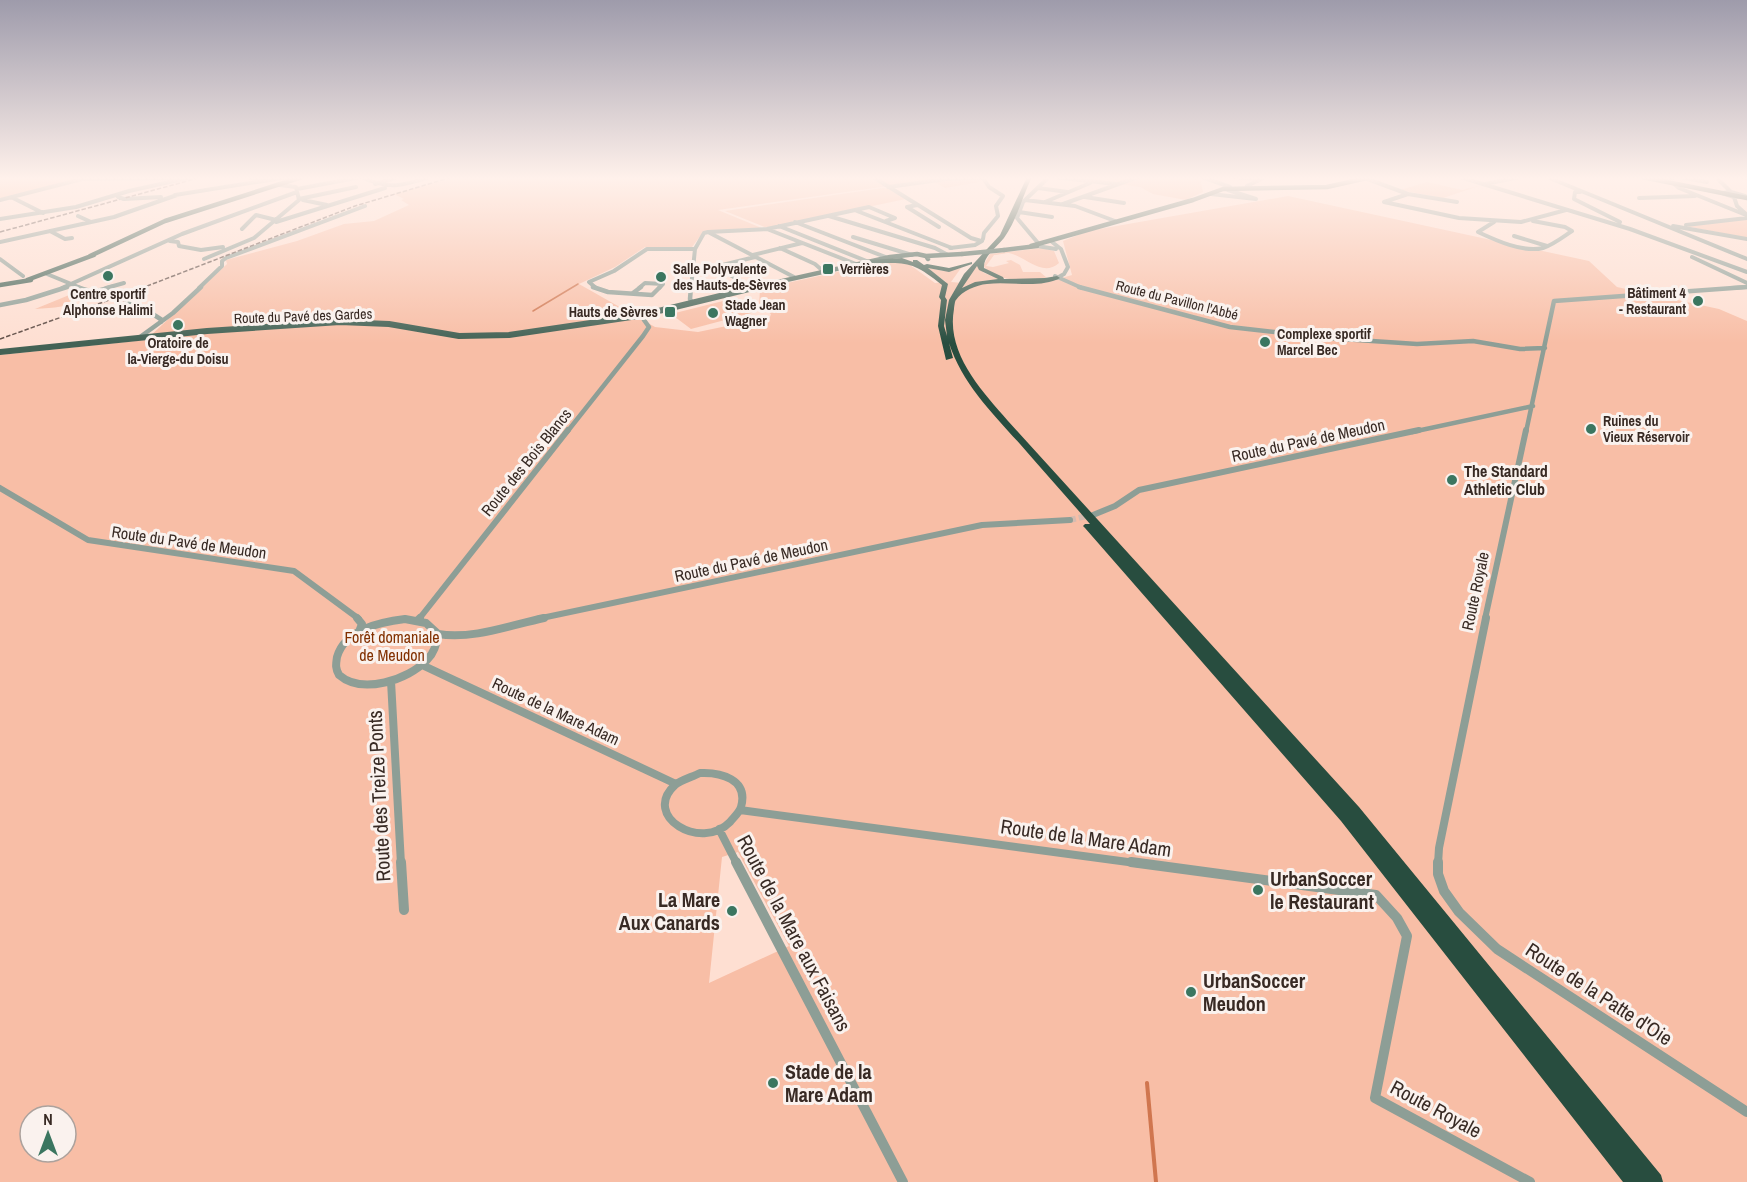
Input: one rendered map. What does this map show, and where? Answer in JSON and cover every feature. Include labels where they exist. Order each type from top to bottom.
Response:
[{"type":"highway","points":[[999,232],[953,284],[941,326],[946,352],[961,379],[978,402],[1346,817],[1635,1182]]},
{"type":"highway","points":[[1004,232],[963,278],[948,301],[948,326],[952,345],[964,370],[980,393],[1354,812],[1654,1182]]},
{"type":"highway","points":[[985,254],[981,267],[993,276],[1025,281],[1056,277]]},
{"type":"highway","points":[[912,257],[925,258],[944,283],[942,297],[948,301]]},
{"type":"highway","points":[[925,258],[930,268],[944,270],[956,269],[970,263]]},
{"type":"highway","points":[[869,262],[925,258]]},
{"type":"highway","points":[[948,301],[962,290],[975,284],[994,281],[1036,282],[1056,277]]},
{"type":"main road","points":[[0,285],[46,275],[140,232]]},
{"type":"main road","points":[[925,258],[1004,250],[1043,243],[1076,232]]},
{"type":"main road","name":"Route du Pavé des Gardes","points":[[0,353],[144,338],[353,324],[384,326],[444,336],[487,338],[643,317],[754,288],[888,258],[925,258]]},
{"type":"main road","name":"Route du Pavé des Gardes","points":[[643,317],[794,277],[855,265]]},
{"type":"street","points":[[0,242],[44,232]]},
{"type":"street","points":[[51,232],[65,239],[72,238]]},
{"type":"street","points":[[0,305],[26,300],[72,285],[188,232]]},
{"type":"street","points":[[204,259],[254,238],[261,232]]},
{"type":"street","points":[[144,338],[222,266],[222,261],[226,258],[295,232]]},
{"type":"street","points":[[692,303],[690,299],[695,249],[704,233],[707,232]]},
{"type":"street","points":[[708,232],[794,277]]},
{"type":"street","points":[[774,232],[855,265]]},
{"type":"street","points":[[794,232],[869,262]]},
{"type":"street","points":[[821,232],[888,258]]},
{"type":"street","points":[[882,232],[948,255]]},
{"type":"street","points":[[913,232],[952,248]]},
{"type":"street","points":[[964,232],[979,240]]},
{"type":"street","points":[[925,258],[939,250],[979,240],[985,232]]},
{"type":"street","points":[[1478,232],[1518,246],[1540,249],[1556,242],[1567,232]]},
{"type":"street","points":[[1638,232],[1747,272]]},
{"type":"street","points":[[1682,232],[1747,259]]},
{"type":"street","points":[[1709,232],[1747,239]]},
{"type":"street","points":[[1030,233],[1060,253],[1064,267],[1056,277]]},
{"type":"street","points":[[1030,233],[1056,249]]},
{"type":"street","points":[[1514,236],[1547,246]]},
{"type":"street","points":[[853,237],[912,257]]},
{"type":"street","points":[[167,240],[176,241],[184,248],[216,249],[223,247]]},
{"type":"street","points":[[693,272],[802,243]]},
{"type":"street","points":[[1043,243],[1061,249],[1068,267],[1064,274],[1056,277]]},
{"type":"street","points":[[780,248],[811,261],[823,271]]},
{"type":"street","points":[[620,297],[591,287],[589,282],[614,271],[647,249],[695,249]]},
{"type":"street","points":[[1679,249],[1747,285]]},
{"type":"street","points":[[0,258],[25,278]]},
{"type":"street","points":[[725,272],[753,288]]},
{"type":"street","points":[[46,275],[104,295]]},
{"type":"street","name":"Route du Pavillon l'Abbé","points":[[1056,277],[1088,291],[1230,327],[1327,338],[1417,344],[1473,341],[1520,349],[1545,348]]},
{"type":"street","points":[[94,292],[124,283]]},
{"type":"street","points":[[606,294],[651,295],[663,284],[645,283],[633,293]]},
{"type":"street","name":"Route Royale","points":[[1444,891],[1438,874],[1439,848],[1472,682],[1533,406],[1551,313],[1556,300],[1747,285]]},
{"type":"street","points":[[127,300],[162,320],[161,322]]},
{"type":"street","name":"Route des Bois Blancs","points":[[418,620],[642,338],[649,327],[643,317]]},
{"type":"street","points":[[144,338],[154,330]]},
{"type":"street","name":"Route du Pavé de Meudon","points":[[1094,514],[1115,506],[1139,490],[1533,406]]},
{"type":"street","name":"Route du Pavé de Meudon","points":[[0,488],[88,540],[294,571],[360,620],[362,624],[359,632]]},
{"type":"street","name":"Route du Pavé de Meudon","points":[[438,634],[461,635],[970,527],[1070,519]]},
{"type":"street","points":[[437,646],[438,634],[431,626],[418,620],[392,620],[359,632],[343,645],[337,654],[335,668],[338,674],[353,682],[371,684],[391,681],[422,665],[437,646],[461,635]]},
{"type":"street","name":"Route de la Mare Adam","points":[[422,665],[676,784]]},
{"type":"street","name":"Route des Treize Ponts","points":[[391,681],[404,910]]},
{"type":"street","points":[[700,773],[718,773],[729,777],[740,788],[743,800],[740,810],[732,821],[719,829],[693,834],[682,831],[672,824],[666,816],[665,800],[676,784],[687,777],[700,773]]},
{"type":"street","name":"Route de la Mare Adam","points":[[740,810],[1376,895],[1397,918],[1407,936]]},
{"type":"street","name":"Route de la Mare aux Faisans","points":[[719,829],[903,1182]]},
{"type":"street","name":"Route de la Patte d'Oie","points":[[1444,891],[1459,912],[1497,949],[1747,1112]]},
{"type":"street","name":"Route Royale","points":[[1407,936],[1375,1098],[1530,1182]]},
{"type":"green space","name":"Forêt domaniale de Meudon","points":[[321,232],[703,232],[692,247],[645,247],[615,267],[579,284],[655,327],[698,332],[770,317],[771,314],[759,306],[760,289],[887,261],[906,262],[935,283],[946,282],[926,267],[943,271],[961,268],[951,282],[963,283],[977,264],[984,273],[1001,279],[978,283],[1044,283],[1072,275],[1063,241],[1085,232],[1455,232],[1589,261],[1617,287],[1719,309],[1747,321],[1747,1182],[0,1182],[0,355],[146,340],[227,264],[226,260]],"holes":[[[738,852],[789,946],[709,983],[722,857]]]},
{"type":"green space","points":[[1717,232],[1747,232],[1747,238]]},
{"type":"green space","points":[[1042,248],[1054,251],[1059,263],[1053,267],[1040,267],[1009,253],[994,255],[986,266],[993,267],[1009,263],[1006,261],[1011,260],[1020,265],[1023,272],[1040,272],[1047,278],[1013,280],[989,272],[983,266],[990,254]]},
{"type":"green space","points":[[79,291],[98,295],[85,295],[73,303],[35,309]]},
{"type":"green space","name":"Stade Jean Wagner","points":[[735,298],[755,312],[691,329],[671,314]]},
{"type":"waterway","points":[[533,311],[578,284]]},
{"type":"waterway","points":[[1147,1083],[1156,1182]]},
{"type":"tunnel","points":[[104,295],[127,301]]},
{"type":"tunnel","points":[[1070,520],[1091,515]]},
{"type":"railway","points":[[0,339],[129,293],[287,232]]},
{"type":"place","name":"Verrières","points":[[828,269]]},
{"type":"place","name":"Centre sportif Alphonse Halimi","points":[[108,276]]},
{"type":"place","name":"Salle Polyvalente des Hauts-de-Sèvres","points":[[661,277]]},
{"type":"place","name":"Bâtiment 4 - Restaurant","points":[[1698,301]]},
{"type":"place","name":"Hauts de Sèvres","points":[[670,312]]},
{"type":"place","name":"Stade Jean Wagner","points":[[713,313]]},
{"type":"place","name":"Oratoire de la-Vierge-du Doisu","points":[[178,325]]},
{"type":"place","name":"Complexe sportif Marcel Bec","points":[[1265,342]]},
{"type":"place","name":"Ruines du Vieux Réservoir","points":[[1591,429]]},
{"type":"place","name":"The Standard Athletic Club","points":[[1452,480]]},
{"type":"place","name":"UrbanSoccer le Restaurant","points":[[1258,890]]},
{"type":"place","name":"La Mare Aux Canards","points":[[732,911]]},
{"type":"place","name":"UrbanSoccer Meudon","points":[[1191,992]]},
{"type":"place","name":"Stade de la Mare Adam","points":[[773,1083]]}]
